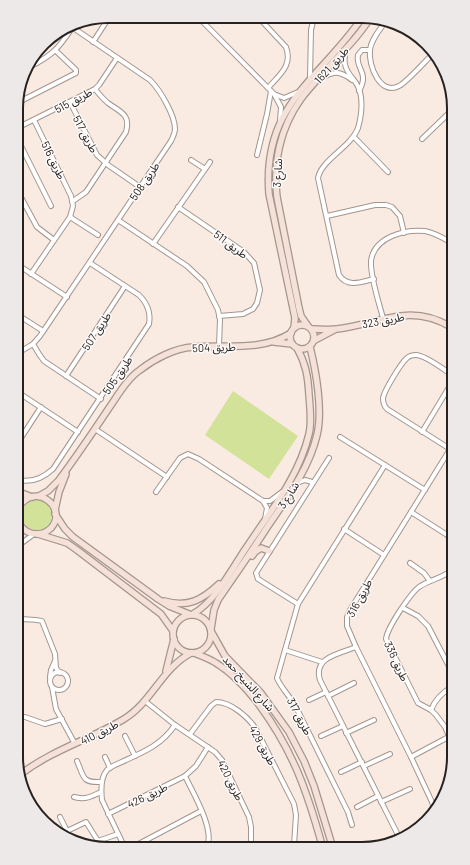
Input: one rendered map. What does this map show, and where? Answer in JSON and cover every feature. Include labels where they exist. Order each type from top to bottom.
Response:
[{"type":"street","points":[[93,42],[105,23]]},
{"type":"street","name":"شارع 3","points":[[204,23],[271,91],[281,107],[282,112],[272,146],[268,184],[295,318],[292,330]]},
{"type":"street","points":[[257,155],[271,91],[287,65],[288,53],[286,47],[264,23]]},
{"type":"street","points":[[310,78],[311,30],[313,23]]},
{"type":"street","name":"طريق 1621","points":[[288,106],[310,78],[339,48],[358,23]]},
{"type":"street","name":"طريق 1621","points":[[292,114],[302,97],[346,49],[366,23]]},
{"type":"street","points":[[383,26],[372,43],[370,50],[372,69],[381,83],[389,87],[399,86],[430,57]]},
{"type":"street","name":"طريق 508","points":[[23,350],[33,344],[90,263],[173,137],[175,128],[174,122],[162,95],[155,85],[75,29]]},
{"type":"street","points":[[37,63],[56,50],[66,34]]},
{"type":"street","points":[[346,49],[344,64],[357,85],[362,106],[361,114],[354,137],[321,169],[318,178],[339,275],[346,282],[352,284],[374,279]]},
{"type":"street","points":[[24,100],[76,73],[76,70],[56,50]]},
{"type":"street","points":[[359,91],[362,86],[363,75],[357,62],[358,55],[362,50],[370,50]]},
{"type":"street","name":"طريق 515","points":[[23,125],[95,89],[117,58]]},
{"type":"street","points":[[314,84],[329,74],[335,72],[344,74],[357,85]]},
{"type":"street","name":"طريق 517","points":[[95,89],[105,101],[125,115],[127,120],[126,132],[104,163]]},
{"type":"street","points":[[271,91],[284,98],[298,92]]},
{"type":"street","name":"طريق 517","points":[[70,102],[94,151],[104,163],[140,186]]},
{"type":"street","name":"شارع 3","points":[[279,123],[288,106]]},
{"type":"street","name":"شارع 3","points":[[292,114],[279,147],[276,164],[276,193],[301,316],[310,327]]},
{"type":"street","points":[[422,139],[447,115]]},
{"type":"street","name":"طريق 516","points":[[34,120],[73,201]]},
{"type":"street","points":[[354,137],[388,172]]},
{"type":"street","points":[[23,150],[51,206]]},
{"type":"street","points":[[191,160],[205,169]]},
{"type":"street","points":[[153,244],[210,162]]},
{"type":"street","points":[[31,274],[70,217],[73,211],[73,201],[86,192],[104,163]]},
{"type":"street","points":[[23,201],[37,228],[54,240]]},
{"type":"street","points":[[327,216],[375,205],[386,205],[396,211],[400,216],[404,233]]},
{"type":"street","name":"طريق 511","points":[[178,207],[244,252],[254,263],[260,290],[258,303],[252,309],[243,314],[219,316]]},
{"type":"street","points":[[70,217],[98,235]]},
{"type":"street","points":[[118,220],[187,266],[199,276],[208,288],[216,304],[219,316],[219,345]]},
{"type":"street","points":[[383,318],[371,262],[375,249],[385,239],[404,233],[417,231],[426,231],[437,234],[447,240]]},
{"type":"street","name":"طريق 505","points":[[23,480],[35,480],[48,474],[57,464],[149,324],[149,312],[143,299],[135,291],[90,263]]},
{"type":"street","points":[[23,268],[66,297]]},
{"type":"street","name":"طريق 507","points":[[66,376],[125,286]]},
{"type":"street","name":"طريق 323","points":[[314,340],[337,329],[383,318],[410,314],[437,320],[447,325]]},
{"type":"street","points":[[23,318],[43,331]]},
{"type":"street","points":[[300,325],[310,327],[315,334],[314,340],[310,347],[304,349],[297,348],[292,344],[290,341],[292,330],[300,325]]},
{"type":"street","name":"طريق 323","points":[[310,327],[337,329]]},
{"type":"street","name":"طريق 504","points":[[23,502],[36,497],[55,485],[125,385],[139,370],[174,351],[191,347],[219,345],[238,346],[271,342],[278,340],[292,330]]},
{"type":"street","name":"طريق 504","points":[[271,342],[292,344]]},
{"type":"street","points":[[33,344],[38,354],[44,361],[101,399]]},
{"type":"street","name":"شارع 3","points":[[211,630],[215,606],[296,483],[313,450],[319,426],[318,392],[310,347]]},
{"type":"street","name":"شارع 3","points":[[191,614],[204,607],[212,599],[285,489],[298,467],[304,452],[309,433],[310,414],[308,378],[304,361],[297,348]]},
{"type":"street","points":[[447,372],[420,355],[410,356],[404,362],[384,393],[383,399],[384,405],[387,409],[422,432],[447,446]]},
{"type":"street","points":[[422,432],[447,391]]},
{"type":"street","points":[[23,396],[78,432]]},
{"type":"street","points":[[23,435],[41,407]]},
{"type":"street","points":[[94,429],[167,477]]},
{"type":"street","points":[[340,437],[425,490]]},
{"type":"street","points":[[156,492],[180,458],[188,454],[192,455],[263,501],[267,508],[265,519]]},
{"type":"street","name":"طريق 316","points":[[432,802],[356,647],[347,626],[347,616],[447,454]]},
{"type":"street","points":[[298,604],[257,577],[257,571],[312,482],[329,458]]},
{"type":"street","name":"طريق 317","points":[[352,825],[348,812],[296,707],[277,680],[277,676],[298,604],[385,465]]},
{"type":"street","name":"طريق 504","points":[[36,534],[45,532],[51,528],[54,522],[59,492],[69,466]]},
{"type":"street","points":[[304,470],[308,479],[312,482]]},
{"type":"street","points":[[296,483],[305,480],[312,482]]},
{"type":"street","points":[[263,501],[270,501],[285,489]]},
{"type":"street","points":[[23,493],[45,498],[50,502],[65,529],[158,599],[169,606],[202,617],[209,624],[211,630],[210,641],[207,646],[199,652],[193,653],[182,650],[178,647],[174,639],[173,632],[161,614],[78,550],[67,543],[23,529]]},
{"type":"street","points":[[411,512],[447,535]]},
{"type":"street","points":[[344,529],[384,555]]},
{"type":"street","points":[[23,543],[36,534]]},
{"type":"street","points":[[233,579],[243,569],[258,549],[265,548],[270,551]]},
{"type":"street","points":[[410,563],[424,573],[430,581]]},
{"type":"street","points":[[158,599],[174,604],[189,603],[198,600],[213,589],[230,572]]},
{"type":"street","name":"طريق 336","points":[[447,573],[430,581],[415,591],[386,636],[386,642],[418,703],[431,710],[447,729]]},
{"type":"street","points":[[403,608],[418,616],[428,626],[447,662]]},
{"type":"street","points":[[173,632],[180,618],[191,614]]},
{"type":"street","points":[[23,619],[42,621],[56,659],[56,665],[60,673],[64,675],[67,680],[65,686],[59,690],[54,698]]},
{"type":"street","name":"شارع الشيخ حمد","points":[[211,630],[225,656],[261,693],[289,732],[304,761],[314,786],[331,842]]},
{"type":"street","name":"طريق 410","points":[[165,675],[174,639]]},
{"type":"street","points":[[356,647],[322,662],[319,666],[318,673],[381,802],[399,833]]},
{"type":"street","points":[[285,650],[322,662]]},
{"type":"street","name":"شارع الشيخ حمد","points":[[193,653],[216,663],[236,678],[280,734],[297,768],[308,796],[321,842]]},
{"type":"street","name":"طريق 410","points":[[25,771],[39,761],[125,719],[145,701],[174,664],[193,653]]},
{"type":"street","points":[[56,659],[51,670],[50,678],[55,706],[75,744]]},
{"type":"street","points":[[50,678],[53,675],[60,673]]},
{"type":"street","points":[[309,700],[354,683]]},
{"type":"street","points":[[52,687],[55,690],[59,690]]},
{"type":"street","points":[[431,710],[435,701],[447,690]]},
{"type":"street","name":"طريق 420","points":[[145,701],[175,725],[219,755],[249,816],[251,842]]},
{"type":"street","name":"طريق 429","points":[[190,734],[210,706],[216,702],[226,704],[250,721],[256,729],[294,804],[296,815],[294,842]]},
{"type":"street","points":[[23,717],[45,724],[62,719]]},
{"type":"street","points":[[346,733],[374,720]]},
{"type":"street","points":[[122,842],[102,800],[101,782],[105,772],[161,742],[175,725]]},
{"type":"street","points":[[321,736],[343,726]]},
{"type":"street","points":[[125,736],[135,756]]},
{"type":"street","points":[[411,757],[447,738]]},
{"type":"street","name":"طريق 426","points":[[108,814],[185,776],[196,766],[208,747]]},
{"type":"street","points":[[341,772],[390,754]]},
{"type":"street","points":[[105,757],[110,768]]},
{"type":"street","points":[[77,761],[86,780],[90,782],[101,782]]},
{"type":"street","points":[[185,776],[208,828],[208,842]]},
{"type":"street","points":[[381,802],[410,789]]},
{"type":"street","points":[[74,797],[87,799],[101,792]]},
{"type":"street","points":[[357,807],[378,796]]},
{"type":"street","points":[[143,842],[201,812]]},
{"type":"street","points":[[60,817],[67,831],[86,822],[96,840],[98,841]]},
{"type":"street","points":[[102,841],[118,834]]},
{"type":"green space","points":[[233,391],[298,436],[269,479],[205,435]]},
{"type":"green space","points":[[37,500],[43,502],[50,509],[52,515],[50,521],[43,528],[37,530],[31,528],[24,521],[24,509],[31,502]]}]
